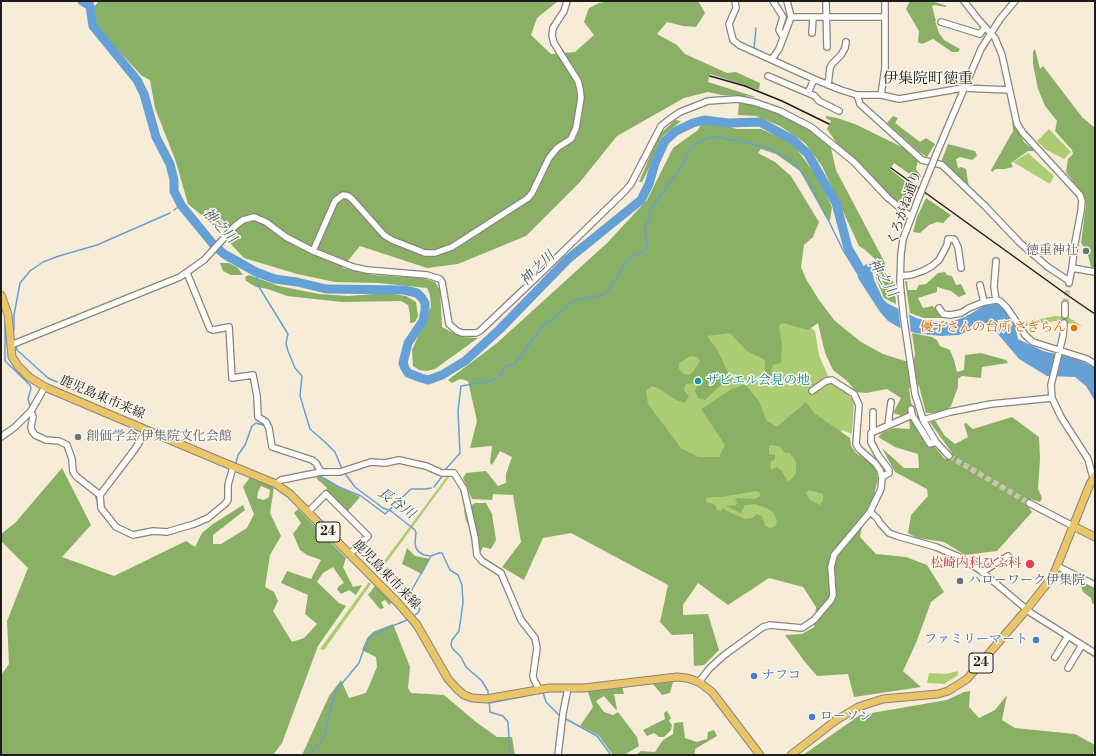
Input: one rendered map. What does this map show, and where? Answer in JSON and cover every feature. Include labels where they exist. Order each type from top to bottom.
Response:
[{"type":"main road","name":"鹿児島東市来線","points":[[1,295],[8,314],[11,352],[14,362],[29,377],[45,387],[276,484],[290,494],[410,616],[448,678],[457,689],[467,697],[489,699],[540,689],[591,687],[677,677],[687,678],[699,682],[712,692],[760,755]]},
{"type":"main road","name":"24","points":[[791,755],[835,721],[858,708],[883,699],[938,694],[948,691],[958,685],[974,671],[1053,576],[1094,477]]},
{"type":"main road","points":[[1073,526],[1095,537]]},
{"type":"street","points":[[313,251],[335,201],[343,195],[352,199],[384,235],[392,240],[425,252],[435,253],[452,248],[528,198],[532,193],[549,158],[557,148],[571,139],[576,128],[581,98],[578,81],[554,43],[552,35],[553,28],[564,11],[567,1]]},
{"type":"street","points":[[735,1],[736,8],[729,24],[733,40],[814,79],[857,95],[881,96],[899,99],[963,88],[1009,90]]},
{"type":"street","points":[[773,1],[783,17],[779,30],[784,37]]},
{"type":"street","points":[[772,59],[784,37],[791,17],[787,1]]},
{"type":"street","points":[[826,1],[827,47]]},
{"type":"street","points":[[881,96],[885,68],[885,1]]},
{"type":"street","points":[[857,95],[860,104],[922,160],[942,165],[985,206],[1020,243],[1048,267],[1069,282],[1081,211],[1082,201],[1080,195],[1023,132],[1018,124],[1002,55],[996,38],[964,1]]},
{"type":"street","name":"くろがね通り","points":[[949,456],[936,442],[923,420],[915,394],[900,283],[900,254],[903,239],[911,217],[978,54],[991,32],[1015,1]]},
{"type":"street","points":[[791,17],[885,17]]},
{"type":"street","points":[[812,17],[812,33]]},
{"type":"street","points":[[940,22],[980,34],[985,26]]},
{"type":"street","points":[[828,85],[830,68],[832,64],[841,56],[846,42]]},
{"type":"street","points":[[768,76],[815,96],[818,101],[839,111]]},
{"type":"street","points":[[808,93],[814,79]]},
{"type":"street","points":[[11,344],[180,277],[206,257],[243,220],[254,217],[266,222],[286,237],[313,251],[341,262],[367,270],[427,275],[440,279],[442,282],[449,324],[457,331],[462,333],[476,333],[480,331],[540,274],[625,191],[631,184],[657,133],[667,121],[694,105],[708,101],[738,99],[769,106],[811,127],[854,162],[888,198],[911,217]]},
{"type":"street","points":[[900,276],[911,275],[932,266],[939,260],[947,245],[948,239],[954,240],[958,247],[961,268]]},
{"type":"street","points":[[996,261],[994,287],[996,300]]},
{"type":"street","points":[[1072,268],[1095,272]]},
{"type":"street","points":[[187,273],[210,329],[213,330],[229,327],[232,378],[253,375],[257,396],[258,417],[266,422],[269,428],[272,447],[312,460],[316,463],[321,472]]},
{"type":"street","points":[[980,285],[984,302]]},
{"type":"street","points":[[939,308],[943,314],[950,315],[961,313],[984,302],[996,300],[1000,301],[1007,308],[1026,336],[1033,342],[1087,359],[1095,364]]},
{"type":"street","points":[[1065,304],[1065,315]]},
{"type":"street","points":[[1064,323],[1063,336],[1052,381],[1052,398],[1061,417],[1088,460],[1094,477]]},
{"type":"street","points":[[699,682],[709,669],[723,656],[763,627],[770,625],[802,628],[814,620],[831,600],[833,595],[831,567],[834,555],[870,512],[881,489],[882,477],[880,470],[856,444],[859,405],[854,394],[832,380],[826,381],[812,391]]},
{"type":"street","points":[[1,437],[15,427],[31,411],[45,387]]},
{"type":"street","points":[[923,420],[950,412],[991,404],[1052,398]]},
{"type":"street","points":[[888,425],[891,402]]},
{"type":"street","points":[[911,408],[912,415],[930,444],[936,442]]},
{"type":"street","points":[[31,411],[33,417],[31,427],[32,431],[36,435],[46,440],[63,442],[67,445],[71,455],[72,469],[77,477],[100,495]]},
{"type":"street","points":[[873,412],[873,432],[871,433],[871,442],[889,470],[889,473],[882,477]]},
{"type":"street","points":[[873,432],[912,415]]},
{"type":"street","points":[[147,430],[135,449],[131,452],[100,495],[101,508],[116,527],[134,535],[153,531],[167,532],[208,518],[226,504],[228,500],[228,485],[233,466]]},
{"type":"street","points":[[276,484],[281,480],[321,472],[342,471],[364,463],[385,463],[399,460],[426,466],[442,473],[454,473],[464,489],[475,538],[477,555],[482,561],[501,573],[521,620],[535,638],[537,648],[533,676],[540,689]]},
{"type":"street","points":[[308,512],[326,494],[368,536],[350,554]]},
{"type":"street","points":[[1029,503],[1073,526]]},
{"type":"street","points":[[870,512],[889,533],[936,547],[959,556],[982,572],[1027,609],[1095,653]]},
{"type":"street","points":[[982,572],[1008,556]]},
{"type":"street","points":[[1057,566],[1095,585]]},
{"type":"street","points":[[1055,657],[1068,636]]},
{"type":"street","points":[[1068,668],[1082,645]]},
{"type":"street","points":[[558,755],[563,713],[568,688]]},
{"type":"green space","points":[[99,1],[558,1],[537,18],[531,35],[551,54],[575,52],[594,35],[584,22],[589,8],[599,3],[610,1],[697,1],[705,13],[696,27],[683,26],[667,22],[657,34],[677,45],[685,54],[727,73],[736,72],[760,83],[759,90],[710,74],[708,82],[756,97],[722,95],[708,92],[684,98],[617,136],[580,182],[526,236],[458,264],[427,268],[360,246],[342,268],[373,275],[423,278],[435,282],[440,290],[442,327],[461,337],[478,338],[435,369],[427,371],[419,370],[413,366],[412,350],[431,307],[430,295],[427,288],[378,283],[335,282],[297,274],[244,258],[229,242],[234,232],[211,223],[188,204],[176,162],[155,108],[150,80],[142,76],[97,25],[94,7]]},
{"type":"green space","points":[[910,1],[932,1],[947,6],[932,6],[935,21],[939,33],[944,40],[960,49],[958,52],[952,52],[933,39],[922,44],[918,42],[919,31],[906,9]]},
{"type":"green space","points":[[1035,49],[1040,69],[1043,66],[1082,117],[1095,128],[1095,268],[1091,267],[1087,251],[1081,243],[1086,205],[1084,196],[1066,172],[1068,159],[1073,154],[1072,150],[1055,131],[1057,121],[1045,106],[1038,89],[1033,64],[1033,52]]},
{"type":"green space","points":[[739,102],[771,110],[799,124],[815,133],[831,148],[836,170],[885,263],[886,274],[894,283],[896,304],[884,298],[875,276],[875,259],[859,246],[822,166],[805,143],[780,126],[756,116],[738,115]]},
{"type":"green space","points":[[826,116],[855,124],[902,147],[918,160],[916,169],[921,176],[918,180],[894,163],[890,169],[916,190],[905,212],[838,145],[827,129],[831,121],[826,118]]},
{"type":"green space","points":[[893,116],[898,118],[895,123],[920,142],[926,138],[935,144],[927,157],[918,151],[887,123]]},
{"type":"green space","points":[[675,120],[681,121],[662,137],[642,182],[639,182],[659,135]]},
{"type":"green space","points":[[1012,120],[1024,142],[1035,151],[1028,151],[1011,163],[1013,167],[996,169],[992,172],[991,170],[1013,131]]},
{"type":"green space","points":[[701,124],[726,126],[737,129],[761,129],[792,143],[819,179],[832,207],[830,221],[825,216],[800,171],[776,154],[761,149],[758,153],[775,162],[791,176],[819,222],[813,237],[804,245],[801,267],[806,279],[819,300],[835,321],[861,342],[883,354],[905,361],[914,360],[915,354],[912,333],[932,337],[937,340],[940,346],[950,350],[957,372],[964,370],[965,355],[981,353],[1006,360],[1008,363],[982,367],[981,378],[962,376],[958,379],[958,387],[951,406],[946,411],[926,413],[919,386],[909,388],[911,402],[917,421],[928,439],[945,459],[952,453],[929,421],[934,419],[945,436],[955,444],[968,437],[964,424],[966,423],[973,429],[1012,417],[1039,437],[1040,459],[1038,489],[1042,498],[1040,502],[1030,499],[1027,505],[1032,512],[997,551],[965,555],[944,542],[917,538],[908,533],[911,515],[928,496],[927,489],[895,472],[882,448],[904,468],[919,468],[918,454],[895,447],[878,437],[883,432],[894,428],[910,429],[909,418],[893,413],[901,398],[887,389],[866,393],[856,392],[847,381],[833,370],[825,353],[818,323],[808,330],[783,323],[779,325],[782,346],[781,363],[773,365],[771,372],[773,376],[771,379],[767,379],[765,376],[765,360],[747,351],[730,333],[707,336],[718,351],[732,381],[731,384],[728,386],[723,383],[705,400],[698,398],[695,391],[698,383],[686,384],[684,390],[689,396],[685,403],[676,400],[658,388],[652,386],[646,391],[648,404],[681,448],[698,457],[719,457],[725,445],[701,409],[732,389],[745,384],[759,401],[766,420],[777,427],[806,402],[814,413],[850,438],[851,446],[856,453],[874,465],[878,478],[874,495],[864,516],[860,537],[876,554],[906,557],[927,565],[944,592],[931,602],[916,643],[903,671],[921,687],[854,697],[848,674],[817,676],[785,635],[802,634],[814,627],[816,607],[803,587],[769,578],[728,605],[698,583],[683,605],[683,615],[708,614],[719,650],[704,665],[694,666],[693,634],[672,635],[660,622],[668,585],[571,533],[543,538],[524,580],[502,567],[521,542],[513,495],[493,494],[492,500],[472,499],[463,478],[466,473],[486,471],[498,486],[506,483],[506,474],[512,457],[500,451],[492,465],[490,463],[492,446],[470,448],[477,421],[468,381],[460,379],[452,383],[448,380],[497,343],[607,243],[647,200],[673,148],[698,130]],"holes":[[[691,356],[697,357],[700,361],[693,372],[689,375],[684,374],[679,369],[679,363]],[[773,445],[780,447],[785,453],[790,453],[796,462],[796,474],[788,482],[782,471],[777,467],[771,470],[770,462],[775,459],[775,455],[769,454],[769,446]],[[809,490],[823,494],[823,501],[820,505],[810,500],[806,493]],[[757,491],[760,493],[760,496],[755,499],[737,498],[735,500],[737,503],[736,505],[726,506],[741,513],[745,505],[755,504],[773,512],[777,523],[774,527],[769,528],[765,525],[762,516],[757,514],[752,518],[746,519],[722,508],[722,511],[717,510],[716,506],[706,502],[706,499],[711,497],[721,497]]]},
{"type":"green space","points":[[1049,129],[1071,152],[1064,159],[1045,149],[1037,141]]},
{"type":"green space","points":[[948,144],[975,151],[977,156],[972,160],[960,157],[956,159],[958,168],[961,167],[966,169],[969,188],[941,162]]},
{"type":"green space","points":[[1028,153],[1054,176],[1050,184],[1013,162]]},
{"type":"green space","points":[[926,198],[951,215],[943,223],[937,222],[929,225],[920,233],[913,232],[917,217]]},
{"type":"green space","points":[[220,263],[229,263],[237,267],[243,275],[231,275],[223,271]]},
{"type":"green space","points":[[945,272],[947,275],[952,276],[956,285],[961,284],[966,294],[959,297],[951,291],[937,287],[937,292],[918,298],[923,308],[933,306],[940,315],[948,318],[924,318],[910,313],[905,281],[907,281],[908,290],[916,290],[919,285],[926,284],[938,273]]},
{"type":"green space","points":[[249,275],[279,286],[319,294],[348,296],[387,293],[406,296],[416,302],[418,316],[415,322],[410,323],[408,305],[401,301],[342,302],[287,296],[268,289],[256,287],[246,281],[245,277]]},
{"type":"green space","points":[[1055,316],[1068,317],[1082,326],[1057,321],[1026,326],[1024,322]]},
{"type":"green space","points":[[781,319],[809,326],[815,331],[819,355],[831,383],[846,392],[854,401],[852,434],[842,430],[837,454],[838,493],[794,532],[704,518],[679,455],[641,394],[704,328]]},
{"type":"green space","points":[[62,468],[91,525],[62,557],[114,576],[186,541],[195,547],[202,533],[213,524],[243,505],[245,510],[213,535],[213,544],[221,544],[247,528],[254,514],[243,487],[251,476],[274,487],[270,513],[281,536],[270,555],[265,587],[274,592],[278,601],[273,611],[292,642],[304,638],[317,624],[305,614],[308,595],[281,583],[287,571],[311,579],[321,560],[307,555],[300,550],[293,534],[301,523],[294,513],[298,509],[346,558],[343,567],[353,587],[362,585],[356,595],[349,590],[341,594],[337,589],[344,583],[333,567],[323,573],[317,582],[339,603],[346,606],[318,646],[282,743],[273,755],[1,755],[1,675],[9,664],[7,621],[28,568],[1,541],[1,534],[15,523]],"holes":[[[261,486],[270,490],[269,497],[264,500],[257,498]]]},
{"type":"green space","points":[[448,475],[450,476],[378,574],[376,572]]},
{"type":"green space","points":[[319,476],[360,497],[348,511],[344,510],[326,491],[327,488],[316,478]]},
{"type":"green space","points":[[475,503],[486,503],[492,514],[496,540],[491,549],[483,547],[480,553],[477,538],[466,521],[464,510]]},
{"type":"green space","points":[[407,548],[415,556],[430,559],[422,574],[402,564]]},
{"type":"green space","points":[[1079,579],[1095,587],[1095,605],[1092,603],[1091,598],[1083,592]]},
{"type":"green space","points":[[369,582],[371,584],[324,650],[320,649]]},
{"type":"green space","points":[[375,586],[392,602],[389,605],[385,600],[381,602],[384,608],[380,609],[368,595]]},
{"type":"green space","points":[[393,624],[410,667],[408,688],[411,693],[444,695],[476,722],[497,737],[512,737],[515,755],[302,755],[329,696],[341,680],[349,698],[366,693],[377,667],[376,657],[362,650],[367,638],[373,632]]},
{"type":"green space","points":[[958,671],[958,675],[944,684],[927,683],[929,673],[946,674]]},
{"type":"green space","points":[[673,682],[670,693],[662,695],[653,684]]},
{"type":"green space","points":[[622,686],[624,694],[614,694],[616,710],[604,696],[596,701],[604,712],[613,715],[618,712],[637,737],[639,746],[624,755],[613,755],[598,735],[580,726],[593,707],[588,692]]},
{"type":"green space","points":[[970,691],[969,707],[979,718],[995,710],[1007,695],[1002,720],[1015,728],[1075,734],[1095,745],[1093,755],[803,755],[860,715],[947,700],[964,692]]},
{"type":"green space","points":[[667,711],[671,718],[669,721],[672,725],[671,730],[664,737],[659,737],[654,733],[647,736],[643,730],[665,719],[664,713]]},
{"type":"green space","points":[[683,722],[685,738],[697,742],[707,739],[708,732],[714,730],[717,736],[695,749],[695,755],[636,755],[641,751],[655,752],[663,740],[673,734],[674,723]]},
{"type":"water","points":[[870,262],[874,280],[883,299],[887,303],[916,318],[936,323],[953,321],[965,317],[984,306],[995,304],[1003,305],[1011,318],[1018,339],[1043,351],[1077,359],[1095,368],[1095,401],[1086,386],[1075,377],[1047,376],[1019,359],[993,328],[989,326],[974,328],[959,335],[941,336],[915,333],[900,328],[888,321],[880,312],[858,278],[857,270]]},
{"type":"pier","points":[[898,306],[909,313],[911,334],[901,331]]},
{"type":"waterway","name":"神之川","points":[[82,1],[90,6],[93,26],[137,80],[144,94],[156,137],[170,164],[174,180],[174,191],[181,205],[213,244],[224,254],[256,272],[275,279],[297,282],[326,289],[404,290],[417,293],[425,303],[423,321],[408,343],[403,363],[408,373],[421,378],[428,380],[442,375],[465,361],[475,352],[500,329],[568,259],[641,200],[649,184],[655,163],[665,141],[676,131],[693,123],[704,120],[728,123],[760,122],[793,140],[808,154],[836,203],[848,248],[866,279]]},
{"type":"waterway","name":"神之川","points":[[90,6],[94,1]]},
{"type":"waterway","points":[[756,28],[754,48],[763,53]]},
{"type":"waterway","points":[[445,470],[460,453],[458,411],[461,386],[492,381],[499,376],[507,365],[514,365],[543,326],[575,300],[602,295],[608,291],[625,264],[632,257],[644,251],[647,246],[645,226],[651,217],[649,212],[684,163],[690,148],[697,143],[708,138],[721,137],[730,140],[740,140],[771,149],[795,164],[810,183],[843,250],[858,274]]},
{"type":"waterway","points":[[174,210],[181,205]]},
{"type":"waterway","points":[[14,330],[14,315],[20,283],[30,271],[43,262],[97,245],[170,213]]},
{"type":"waterway","name":"長谷川","points":[[256,272],[259,287],[288,334],[286,343],[288,351],[295,368],[302,376],[300,396],[310,429],[335,452],[342,469]]},
{"type":"waterway","points":[[5,322],[5,361],[30,385],[31,388],[28,399],[30,406]]},
{"type":"waterway","points":[[16,347],[17,350],[48,378],[57,382]]},
{"type":"waterway","points":[[236,463],[238,455],[245,445],[252,426],[256,423],[266,426]]},
{"type":"waterway","name":"長谷川","points":[[344,472],[355,487],[383,508],[391,511],[415,530],[416,548],[419,552],[424,555],[431,556],[442,553],[450,570],[458,575],[462,585],[463,603],[459,631],[452,640],[451,645],[461,657],[466,667],[482,681],[488,691],[488,697]]},
{"type":"waterway","points":[[434,487],[443,475]]},
{"type":"waterway","name":"長谷川","points":[[320,476],[339,487],[361,496],[385,514],[411,489],[431,488]]},
{"type":"waterway","points":[[95,494],[98,504]]},
{"type":"waterway","points":[[219,512],[225,507]]},
{"type":"waterway","points":[[105,518],[114,529]]},
{"type":"waterway","points":[[136,537],[148,535]]},
{"type":"waterway","points":[[415,615],[420,609],[412,600],[410,593],[431,556]]},
{"type":"waterway","points":[[309,755],[323,739],[335,692],[359,663],[370,637],[407,620]]},
{"type":"waterway","points":[[543,692],[546,702],[560,716]]},
{"type":"waterway","points":[[489,703],[526,696]]},
{"type":"waterway","name":"長谷川","points":[[489,700],[490,712],[503,716],[508,722],[510,755]]},
{"type":"waterway","points":[[566,719],[597,736],[611,755]]},
{"type":"tunnel","points":[[1065,304],[1069,283]]},
{"type":"tunnel","points":[[949,456],[1029,503]]},
{"type":"railway","points":[[710,76],[745,86],[782,101],[829,124]]},
{"type":"railway","points":[[891,168],[1095,314]]},
{"type":"place","name":"徳重神社","points":[[1086,251]]},
{"type":"place","name":"優子さんの台所 さぎらん","points":[[1074,328]]},
{"type":"place","name":"ザビエル会見の地","points":[[698,381]]},
{"type":"place","name":"創価学会 伊集院文化会館","points":[[78,437]]},
{"type":"place","name":"松崎内科ひふ科","points":[[1030,564]]},
{"type":"place","name":"ハローワーク伊集院","points":[[960,581]]},
{"type":"place","name":"ファミリーマート","points":[[1036,640]]},
{"type":"place","name":"ナフコ","points":[[754,676]]},
{"type":"place","name":"ローソン","points":[[812,717]]},
{"type":"district","name":"伊集院町徳重","points":[[928,79]]}]
